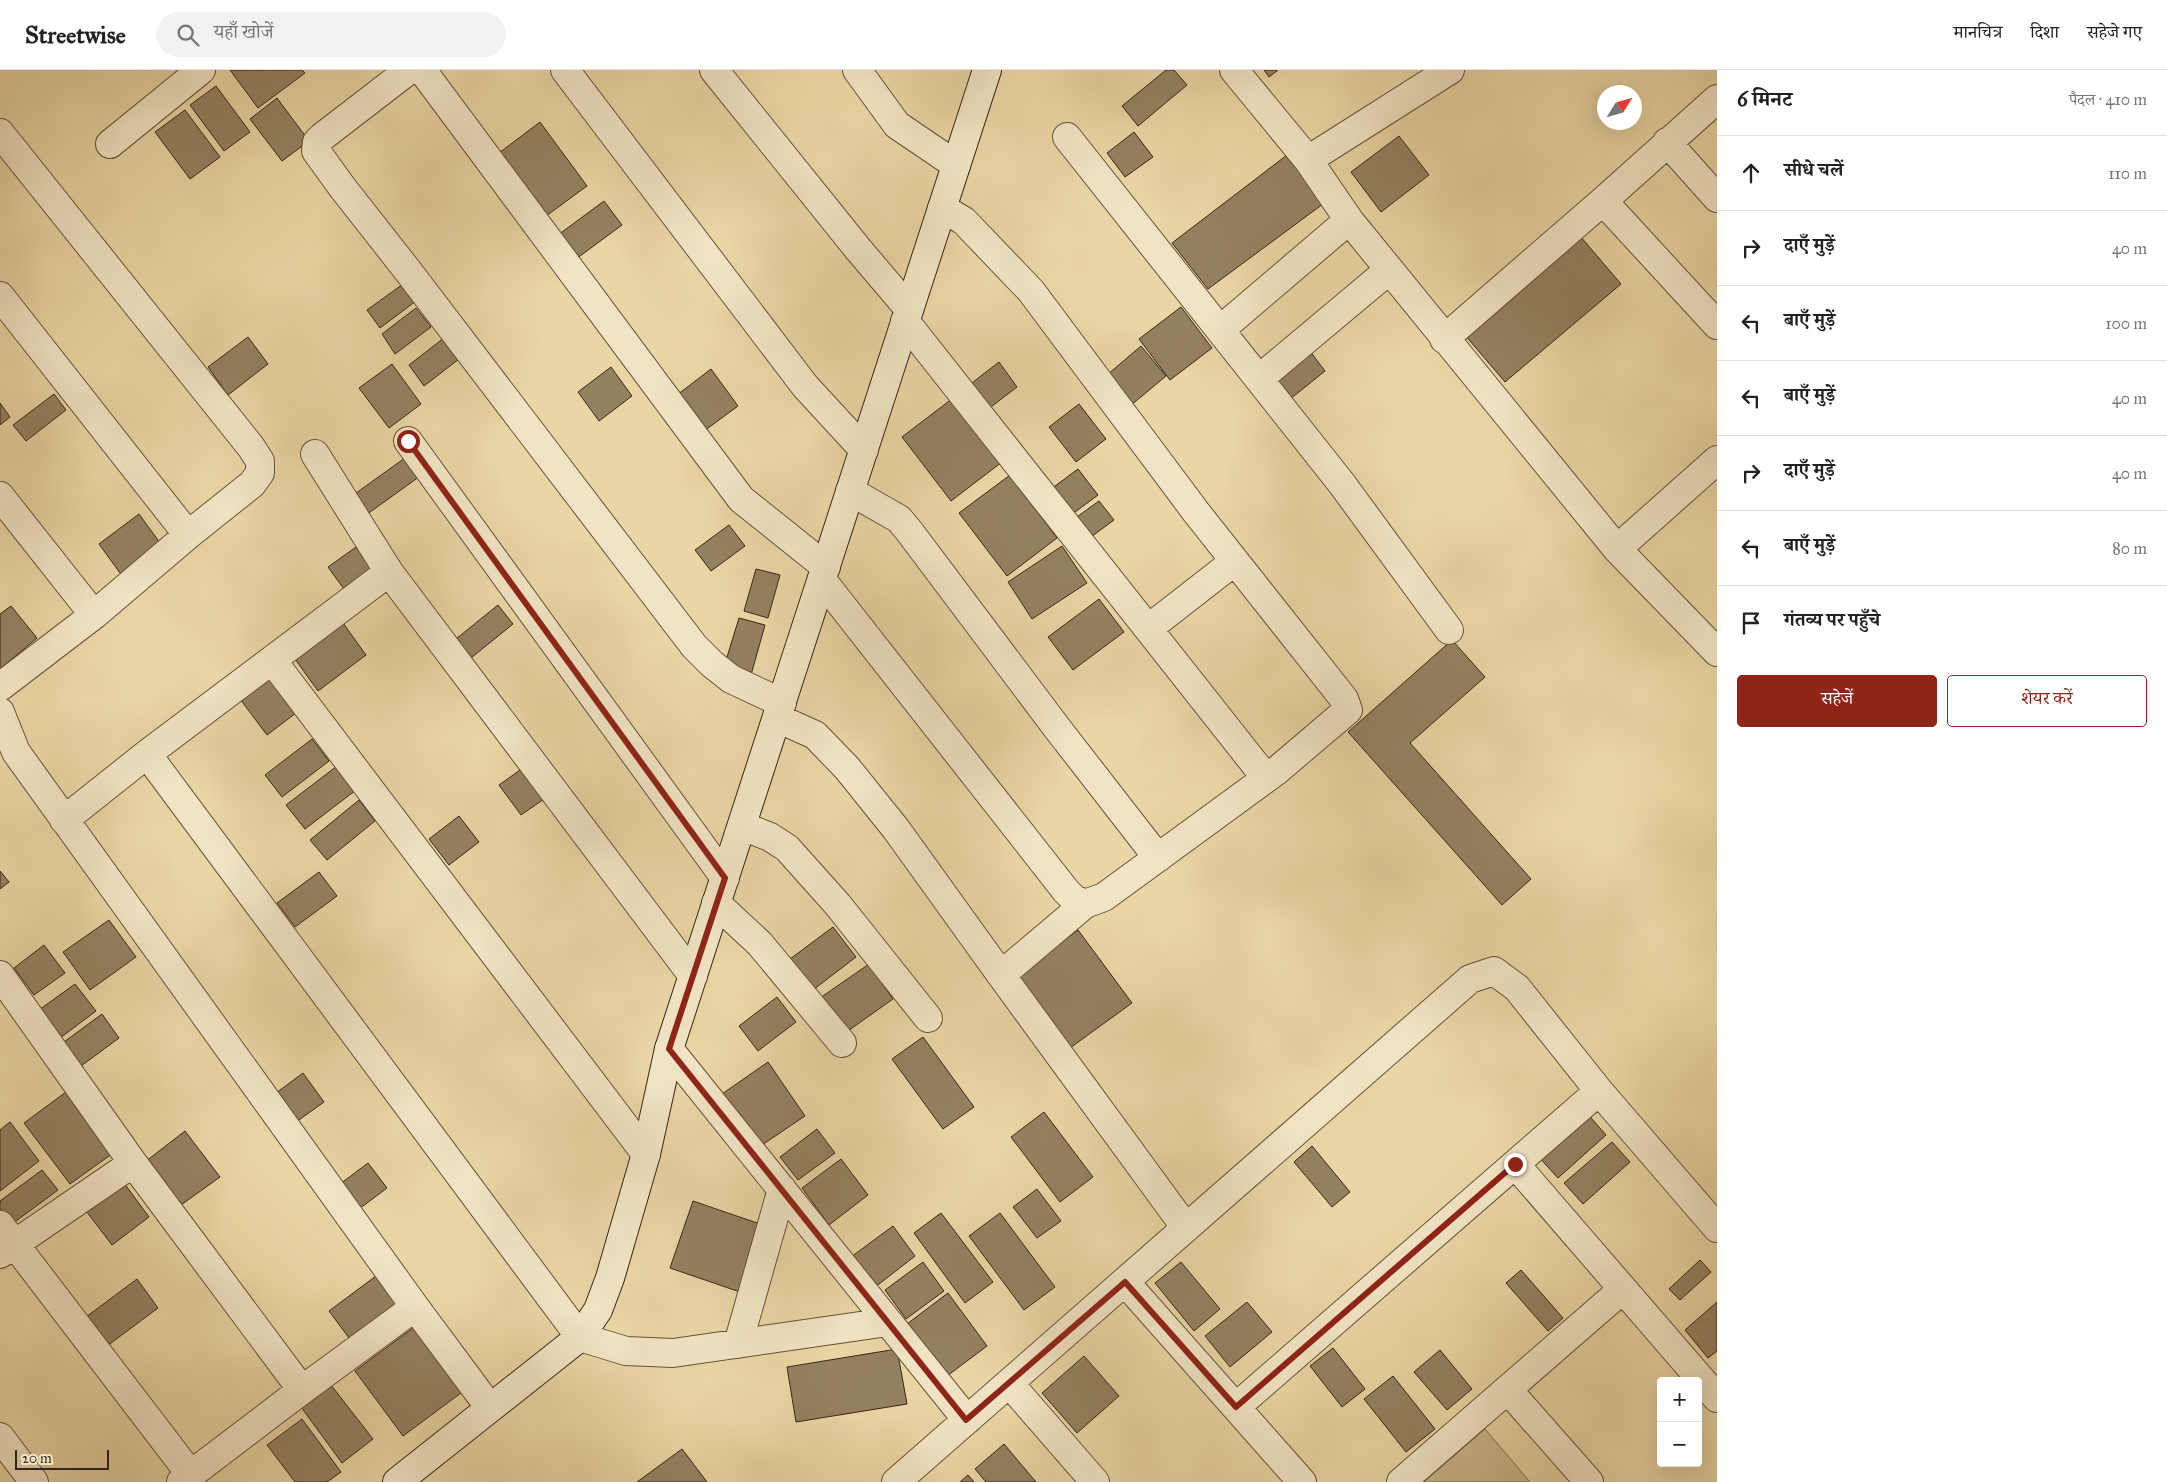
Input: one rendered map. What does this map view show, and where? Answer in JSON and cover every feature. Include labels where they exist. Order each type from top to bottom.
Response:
[{"type":"street","points":[[110,144],[201,70]]},
{"type":"street","points":[[409,70],[322,136],[316,142],[316,151],[694,646],[731,679],[815,735],[847,768],[896,829],[1186,1228]]},
{"type":"street","points":[[422,70],[740,499],[824,574],[1066,891],[1074,899],[1084,904]]},
{"type":"street","points":[[565,70],[805,386],[864,450]]},
{"type":"street","points":[[714,70],[858,249],[907,315],[1266,778]]},
{"type":"street","points":[[857,70],[897,125],[956,165]]},
{"type":"street","points":[[398,1482],[580,1338],[598,1310],[610,1278],[646,1154],[669,1049],[987,70]]},
{"type":"street","points":[[1234,70],[1308,160],[1349,220],[1617,549],[1717,652]]},
{"type":"street","points":[[1308,160],[1450,70]]},
{"type":"street","points":[[1444,338],[1603,201],[1717,98]]},
{"type":"street","points":[[0,133],[260,460],[260,473],[252,484],[188,535],[94,615],[0,687]]},
{"type":"street","points":[[1067,137],[1342,484],[1449,630]]},
{"type":"street","points":[[1667,142],[1717,198]]},
{"type":"street","points":[[1603,201],[1717,325]]},
{"type":"street","points":[[942,208],[964,221],[1031,291],[1235,561],[1348,706],[1345,714],[1266,778],[1104,897],[1084,904],[1001,975]]},
{"type":"street","points":[[1220,330],[1349,220]]},
{"type":"street","points":[[1259,379],[1389,270]]},
{"type":"street","points":[[0,296],[188,535]]},
{"type":"street","points":[[408,441],[725,878]]},
{"type":"street","points":[[315,454],[389,572],[693,976]]},
{"type":"street","points":[[1617,549],[1717,460]]},
{"type":"street","points":[[850,491],[899,519],[1158,858]]},
{"type":"street","points":[[0,496],[94,615]]},
{"type":"street","points":[[1149,628],[1235,561]]},
{"type":"street","points":[[64,820],[147,754],[389,572]]},
{"type":"street","points":[[272,660],[646,1154]]},
{"type":"street","points":[[0,712],[16,752],[414,1308],[490,1408]]},
{"type":"street","points":[[147,754],[580,1338],[626,1351],[673,1353],[888,1322]]},
{"type":"street","points":[[742,826],[770,837],[787,848],[838,905],[928,1018]]},
{"type":"street","points":[[716,903],[760,944],[842,1043]]},
{"type":"street","points":[[896,1482],[1470,979],[1494,971],[1517,988],[1599,1091],[1717,1228]]},
{"type":"street","points":[[0,975],[133,1163],[302,1390]]},
{"type":"street","points":[[669,1049],[966,1420]]},
{"type":"street","points":[[1236,1407],[1599,1091]]},
{"type":"street","points":[[133,1163],[5,1241],[186,1478],[414,1308]]},
{"type":"street","points":[[1515,1164],[1717,1398]]},
{"type":"street","points":[[738,1344],[782,1189]]},
{"type":"street","points":[[1125,1282],[1302,1482]]},
{"type":"street","points":[[1401,1482],[1623,1289]]},
{"type":"street","points":[[1009,1383],[1095,1482]]},
{"type":"street","points":[[1508,1390],[1589,1482]]},
{"type":"street","points":[[0,1437],[34,1482]]},
{"type":"shaded area","points":[[1485,1429],[1530,1482],[1424,1482]]},
{"type":"building","points":[[230,70],[302,70],[305,73],[258,108]]},
{"type":"building","points":[[1166,70],[1174,70],[1187,85],[1138,126],[1122,106]]},
{"type":"building","points":[[1264,70],[1278,70],[1269,77]]},
{"type":"building","points":[[216,86],[250,132],[224,151],[190,105]]},
{"type":"building","points":[[277,98],[309,141],[282,161],[250,119]]},
{"type":"building","points":[[185,110],[220,157],[190,179],[155,132]]},
{"type":"building","points":[[540,122],[587,186],[546,216],[499,153]]},
{"type":"building","points":[[1134,132],[1153,157],[1125,177],[1107,153]]},
{"type":"building","points":[[1399,136],[1429,175],[1381,212],[1351,172]]},
{"type":"building","points":[[1287,155],[1323,204],[1208,289],[1172,243]]},
{"type":"building","points":[[604,201],[622,225],[576,259],[558,235]]},
{"type":"building","points":[[1580,236],[1621,284],[1505,382],[1464,334]]},
{"type":"building","points":[[403,284],[416,301],[380,328],[367,310]]},
{"type":"building","points":[[1181,307],[1212,348],[1170,380],[1139,339]]},
{"type":"building","points":[[416,308],[431,327],[395,354],[382,334]]},
{"type":"building","points":[[248,337],[268,364],[228,395],[208,367]]},
{"type":"building","points":[[444,338],[459,359],[424,386],[409,365]]},
{"type":"building","points":[[1141,346],[1166,376],[1124,411],[1100,381]]},
{"type":"building","points":[[1309,350],[1325,371],[1289,400],[1272,379]]},
{"type":"building","points":[[999,362],[1017,387],[987,410],[968,386]]},
{"type":"building","points":[[392,364],[421,404],[389,428],[359,388]]},
{"type":"building","points":[[611,367],[632,396],[599,421],[578,392]]},
{"type":"building","points":[[711,369],[738,406],[704,431],[677,395]]},
{"type":"building","points":[[54,394],[66,410],[26,441],[13,425]]},
{"type":"building","points":[[953,398],[1002,462],[951,501],[902,437]]},
{"type":"building","points":[[0,403],[10,417],[0,425]]},
{"type":"building","points":[[1079,404],[1106,439],[1076,462],[1049,427]]},
{"type":"building","points":[[409,455],[423,474],[366,515],[352,496]]},
{"type":"building","points":[[1078,469],[1098,495],[1067,518],[1047,492]]},
{"type":"building","points":[[1010,475],[1057,538],[1007,576],[959,513]]},
{"type":"building","points":[[1099,501],[1114,520],[1084,542],[1070,522]]},
{"type":"building","points":[[139,514],[163,547],[123,577],[99,544]]},
{"type":"building","points":[[729,525],[745,546],[711,571],[695,550]]},
{"type":"building","points":[[359,545],[379,574],[349,596],[328,567]]},
{"type":"building","points":[[1062,546],[1087,583],[1032,619],[1008,582]]},
{"type":"building","points":[[756,569],[780,575],[768,618],[744,611]]},
{"type":"building","points":[[1099,599],[1124,632],[1073,670],[1048,637]]},
{"type":"building","points":[[498,605],[513,624],[466,662],[451,643]]},
{"type":"building","points":[[11,606],[37,638],[0,669],[0,614]]},
{"type":"building","points":[[739,618],[765,625],[751,675],[724,667]]},
{"type":"building","points":[[343,623],[366,655],[318,691],[295,659]]},
{"type":"building","points":[[1452,640],[1485,677],[1410,743],[1531,879],[1502,905],[1348,732]]},
{"type":"building","points":[[269,677],[296,713],[267,735],[240,699]]},
{"type":"building","points":[[312,739],[329,761],[282,797],[265,775]]},
{"type":"building","points":[[337,766],[356,790],[305,829],[286,805]]},
{"type":"building","points":[[523,768],[544,799],[521,815],[499,785]]},
{"type":"building","points":[[359,800],[375,821],[327,860],[310,840]]},
{"type":"building","points":[[459,816],[479,842],[449,865],[429,839]]},
{"type":"building","points":[[0,871],[9,882],[0,889]]},
{"type":"building","points":[[319,872],[337,896],[295,927],[277,903]]},
{"type":"building","points":[[109,920],[136,957],[90,990],[63,952]]},
{"type":"building","points":[[833,927],[856,957],[809,993],[786,962]]},
{"type":"building","points":[[1078,930],[1132,1003],[1070,1048],[1016,976]]},
{"type":"building","points":[[44,945],[65,973],[34,995],[14,968]]},
{"type":"building","points":[[869,964],[893,999],[845,1033],[820,998]]},
{"type":"building","points":[[75,984],[96,1011],[60,1038],[39,1010]]},
{"type":"building","points":[[777,997],[796,1022],[758,1051],[739,1026]]},
{"type":"building","points":[[102,1014],[119,1038],[81,1066],[64,1042]]},
{"type":"building","points":[[923,1037],[974,1107],[943,1129],[892,1059]]},
{"type":"building","points":[[768,1062],[805,1116],[759,1147],[722,1094]]},
{"type":"building","points":[[303,1073],[324,1102],[289,1127],[268,1099]]},
{"type":"building","points":[[70,1089],[116,1151],[70,1184],[24,1123]]},
{"type":"building","points":[[1585,1111],[1606,1135],[1558,1178],[1536,1154]]},
{"type":"building","points":[[1044,1112],[1093,1177],[1060,1202],[1011,1137]]},
{"type":"building","points":[[10,1122],[39,1161],[0,1191],[0,1130]]},
{"type":"building","points":[[817,1129],[835,1153],[798,1180],[780,1157]]},
{"type":"building","points":[[185,1131],[220,1177],[174,1210],[141,1165]]},
{"type":"building","points":[[1612,1142],[1630,1162],[1583,1204],[1564,1183]]},
{"type":"building","points":[[1312,1146],[1350,1192],[1332,1207],[1294,1162]]},
{"type":"building","points":[[841,1159],[868,1195],[829,1225],[802,1188]]},
{"type":"building","points":[[368,1163],[387,1188],[351,1215],[332,1190]]},
{"type":"building","points":[[42,1170],[58,1190],[12,1224],[0,1208],[0,1201]]},
{"type":"building","points":[[121,1179],[149,1217],[112,1245],[83,1207]]},
{"type":"building","points":[[1037,1189],[1061,1221],[1037,1238],[1013,1207]]},
{"type":"building","points":[[693,1201],[763,1225],[740,1292],[670,1268]]},
{"type":"building","points":[[941,1213],[993,1282],[965,1303],[914,1233]]},
{"type":"building","points":[[1000,1213],[1055,1287],[1024,1310],[969,1236]]},
{"type":"building","points":[[893,1226],[915,1256],[874,1288],[851,1257]]},
{"type":"building","points":[[1700,1260],[1711,1272],[1680,1300],[1669,1289]]},
{"type":"building","points":[[923,1262],[944,1291],[906,1319],[885,1290]]},
{"type":"building","points":[[1181,1262],[1220,1309],[1194,1331],[1155,1283]]},
{"type":"building","points":[[1521,1270],[1563,1318],[1548,1331],[1506,1283]]},
{"type":"building","points":[[380,1273],[407,1308],[355,1346],[329,1311]]},
{"type":"building","points":[[137,1279],[158,1308],[107,1346],[86,1317]]},
{"type":"building","points":[[948,1293],[987,1346],[947,1376],[907,1324]]},
{"type":"building","points":[[1247,1302],[1272,1332],[1230,1367],[1205,1336]]},
{"type":"building","points":[[1717,1302],[1717,1351],[1708,1358],[1685,1330]]},
{"type":"building","points":[[413,1328],[461,1393],[403,1436],[355,1371]]},
{"type":"building","points":[[1333,1348],[1365,1389],[1342,1407],[1310,1366]]},
{"type":"building","points":[[897,1349],[907,1404],[796,1422],[787,1367]]},
{"type":"building","points":[[1440,1350],[1472,1389],[1447,1410],[1414,1372]]},
{"type":"building","points":[[1084,1356],[1119,1396],[1077,1433],[1042,1393]]},
{"type":"building","points":[[1393,1376],[1435,1429],[1406,1452],[1364,1399]]},
{"type":"building","points":[[331,1385],[373,1439],[342,1463],[301,1407]]},
{"type":"building","points":[[302,1419],[341,1472],[327,1482],[295,1482],[267,1445]]},
{"type":"building","points":[[1004,1444],[1036,1482],[986,1482],[975,1469]]},
{"type":"building","points":[[682,1449],[707,1482],[637,1482]]},
{"type":"building","points":[[968,1475],[974,1482],[960,1482]]},
{"type":"route","points":[[408,441],[725,878],[669,1049],[966,1420],[1125,1282],[1236,1407],[1515,1164]]}]
